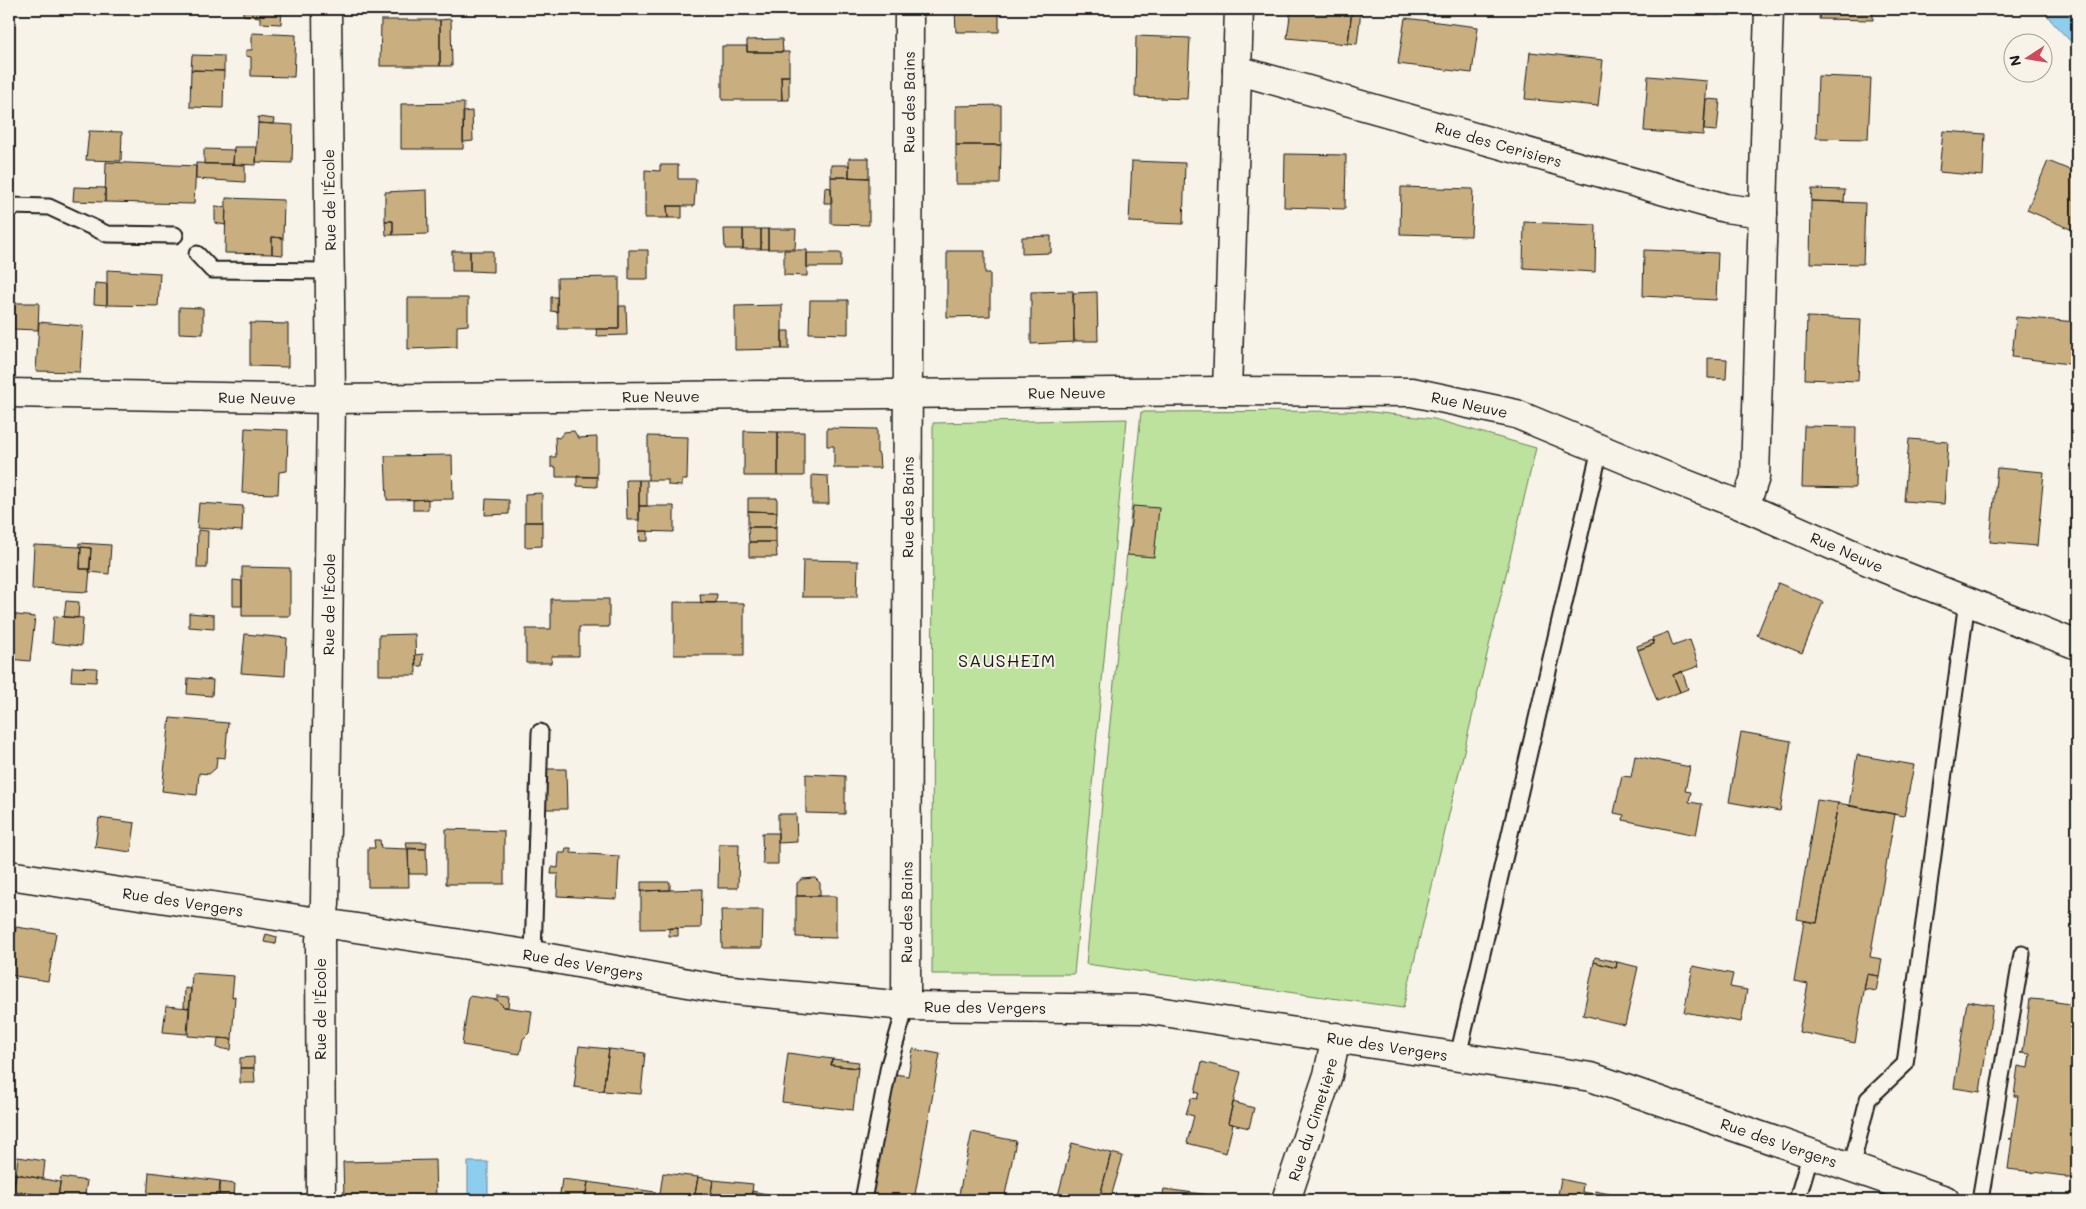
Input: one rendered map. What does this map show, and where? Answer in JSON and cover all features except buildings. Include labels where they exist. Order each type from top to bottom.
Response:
[{"type":"street","name":"Rue de l'École","points":[[321,1200],[320,940],[325,904],[331,399],[327,9]]},
{"type":"street","name":"Rue des Bains","points":[[906,1006],[909,9]]},
{"type":"street","points":[[1227,391],[1239,9]]},
{"type":"street","points":[[1745,507],[1755,477],[1769,9]]},
{"type":"street","name":"Rue des Cerisiers","points":[[1237,70],[1726,208],[1763,213]]},
{"type":"street","name":"Rue Neuve","points":[[9,393],[331,399],[1227,391],[1412,392],[1516,414],[1745,507],[1884,568],[2077,645]]},
{"type":"street","name":"Rue des Vergers","points":[[9,875],[533,955],[721,989],[906,1006],[1144,1009],[1336,1037],[1591,1078],[1945,1200]]},
{"type":"street","name":"Rue du Cimetière","points":[[1286,1200],[1328,1075],[1336,1037]]},
{"type":"lane","points":[[9,206],[49,207],[107,234],[175,235]]},
{"type":"lane","points":[[197,254],[212,270],[329,271]]},
{"type":"lane","points":[[1458,1056],[1600,449]]},
{"type":"lane","points":[[1851,1168],[1868,1099],[1905,1064],[1967,601]]},
{"type":"lane","points":[[533,955],[540,732]]},
{"type":"lane","points":[[1980,1200],[2022,954]]},
{"type":"lane","points":[[864,1200],[888,1065],[906,1006]]},
{"type":"lane","points":[[1797,1200],[1810,1153]]},
{"type":"green space","points":[[1363,411],[1434,419],[1536,448],[1403,1008],[1086,964],[1141,412]]},
{"type":"green space","points":[[1127,419],[1074,974],[932,974],[933,423]]},
{"type":"water","points":[[2043,9],[2077,9],[2077,48],[2052,22]]},
{"type":"water","points":[[468,1162],[488,1162],[488,1200],[468,1200]]},
{"type":"district","name":"SAUSHEIM","points":[[1007,660]]}]
